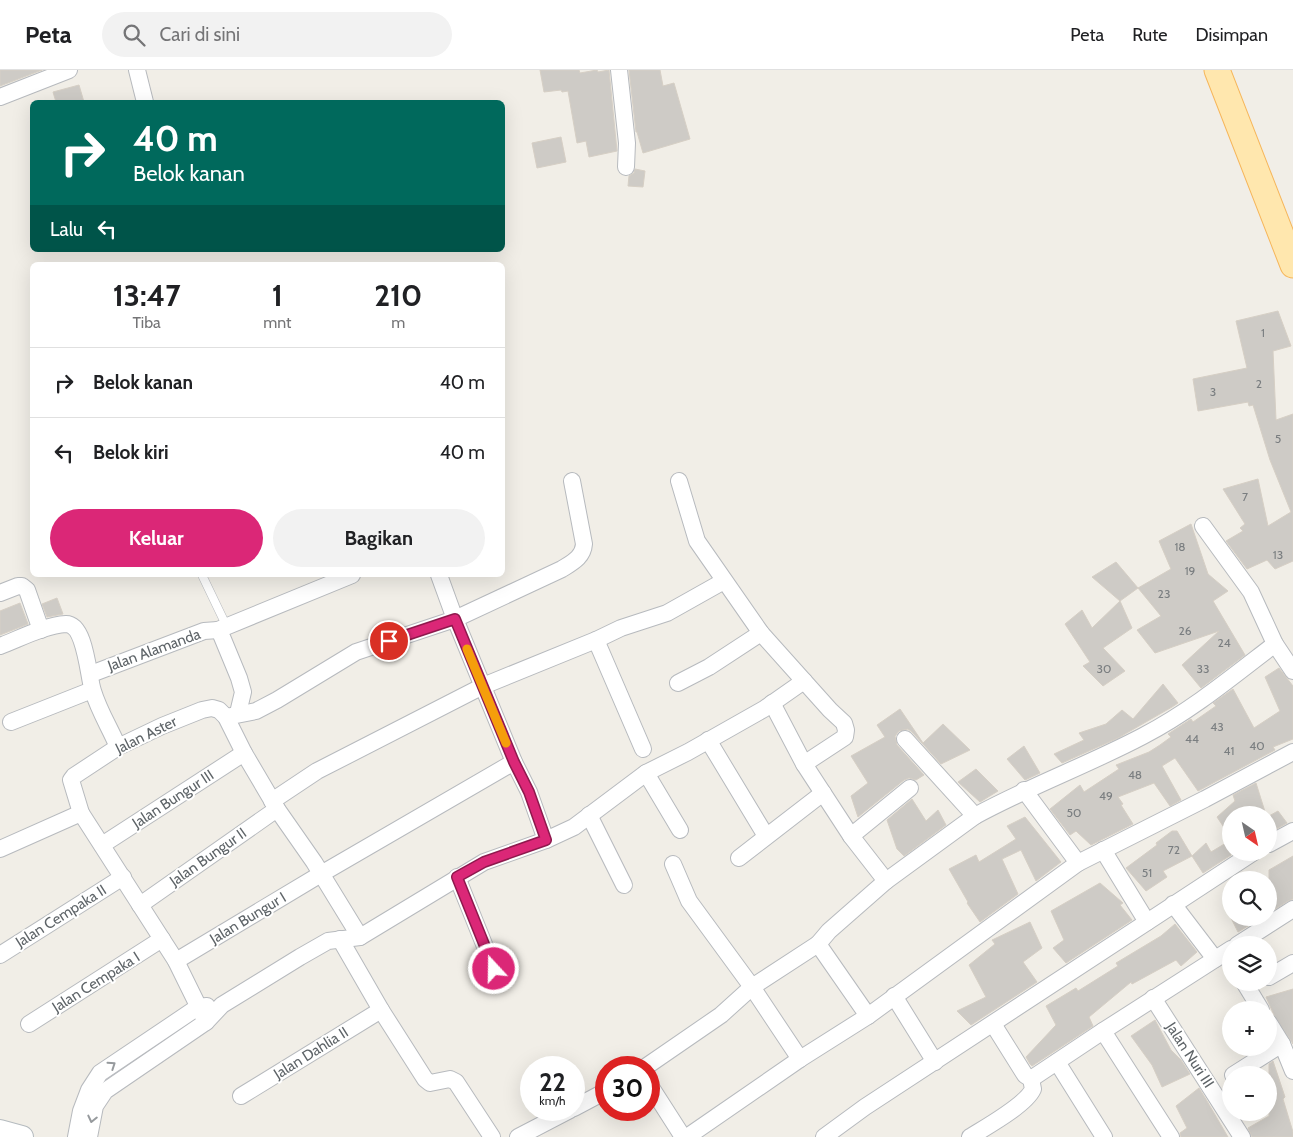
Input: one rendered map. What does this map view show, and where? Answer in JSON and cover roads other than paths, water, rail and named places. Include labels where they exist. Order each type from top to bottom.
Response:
[{"type":"main road","points":[[1217,70],[1293,264]]},
{"type":"main road","points":[[0,1131],[22,1137]]},
{"type":"street","points":[[0,97],[67,70]]},
{"type":"street","points":[[137,70],[144,100]]},
{"type":"street","points":[[619,70],[627,143],[626,167]]},
{"type":"street","points":[[232,715],[256,711],[356,652],[455,619],[562,569],[579,557],[584,544],[572,481]]},
{"type":"street","points":[[679,481],[697,541],[724,581],[761,633],[844,723],[845,737],[804,764]]},
{"type":"street","points":[[1203,526],[1251,592],[1275,644],[1293,671]]},
{"type":"street","name":"Jalan Alamanda","points":[[91,674],[204,631],[222,627],[347,577]]},
{"type":"street","points":[[440,577],[482,686],[514,762],[529,792],[546,840]]},
{"type":"street","name":"Jalan Bungur II","points":[[140,905],[317,771],[482,686],[621,628],[667,613],[724,581]]},
{"type":"street","points":[[0,593],[18,586],[22,586],[27,590],[41,630]]},
{"type":"street","points":[[0,646],[41,630],[66,624],[74,627],[80,635],[91,674],[92,690],[118,748]]},
{"type":"street","points":[[222,627],[220,632],[243,692],[232,715],[244,754],[274,805],[314,862],[360,937]]},
{"type":"street","points":[[678,683],[709,667],[761,633]]},
{"type":"street","points":[[596,640],[643,749]]},
{"type":"street","points":[[660,1057],[721,1015],[752,987],[818,944],[829,931],[886,880],[975,816],[1024,790],[1097,759],[1145,735],[1198,703],[1275,644]]},
{"type":"street","points":[[76,1137],[81,1111],[100,1086],[206,1022],[222,1004],[328,941],[360,937],[484,862],[546,840],[574,827],[646,773],[688,752],[772,703],[804,681]]},
{"type":"street","points":[[11,722],[92,690]]},
{"type":"street","points":[[772,703],[804,764],[851,836],[886,880]]},
{"type":"street","name":"Jalan Aster","points":[[81,813],[71,780],[74,776],[118,748],[162,726],[202,710],[212,708],[232,715]]},
{"type":"street","points":[[905,739],[975,816]]},
{"type":"street","points":[[708,740],[766,836]]},
{"type":"street","points":[[687,1137],[800,1059],[868,1016],[1078,863],[1293,752]]},
{"type":"street","name":"Jalan Bungur III","points":[[102,845],[244,754]]},
{"type":"street","name":"Jalan Bungur I","points":[[176,961],[320,874],[514,762]]},
{"type":"street","points":[[646,773],[680,830]]},
{"type":"street","points":[[851,836],[910,788]]},
{"type":"street","points":[[1024,790],[1078,863]]},
{"type":"street","points":[[739,858],[823,793]]},
{"type":"street","points":[[0,849],[81,813],[176,961],[206,1022]]},
{"type":"street","points":[[589,815],[624,885]]},
{"type":"street","points":[[1278,839],[1293,831]]},
{"type":"street","points":[[1103,850],[1147,922]]},
{"type":"street","points":[[824,1137],[865,1107],[1240,861]]},
{"type":"street","points":[[673,864],[689,901],[752,987],[800,1059]]},
{"type":"street","name":"Jalan Cempaka II","points":[[0,955],[123,877]]},
{"type":"street","points":[[457,877],[494,969]]},
{"type":"street","points":[[1173,904],[1222,948]]},
{"type":"street","points":[[1254,936],[1293,910]]},
{"type":"street","points":[[340,939],[424,1079],[430,1083],[450,1079],[456,1082],[492,1137]]},
{"type":"street","name":"Jalan Cempaka I","points":[[29,1024],[162,940]]},
{"type":"street","points":[[818,944],[868,1016]]},
{"type":"street","points":[[1031,1080],[1153,998],[1222,957]]},
{"type":"street","points":[[1277,972],[1293,963]]},
{"type":"street","points":[[894,996],[935,1062]]},
{"type":"street","name":"Jalan Nuri III","points":[[1153,998],[1242,1137]]},
{"type":"street","points":[[89,1137],[100,1086],[100,1073],[198,1007],[222,1004]]},
{"type":"street","name":"Jalan Dahlia II","points":[[241,1096],[381,1010]]},
{"type":"street","points":[[970,1137],[1007,1113],[1026,1098],[1032,1089],[1031,1080],[1025,1075],[993,1024]]},
{"type":"street","points":[[1103,1031],[1171,1137]]},
{"type":"street","points":[[1277,1036],[1293,1071]]},
{"type":"street","points":[[1248,1066],[1282,1044]]},
{"type":"street","points":[[1057,1062],[1104,1137]]},
{"type":"street","points":[[1212,1089],[1222,1082]]},
{"type":"street","points":[[660,1101],[683,1137]]},
{"type":"street","points":[[518,1137],[549,1121]]},
{"type":"lane","points":[[203,577],[222,627]]}]
